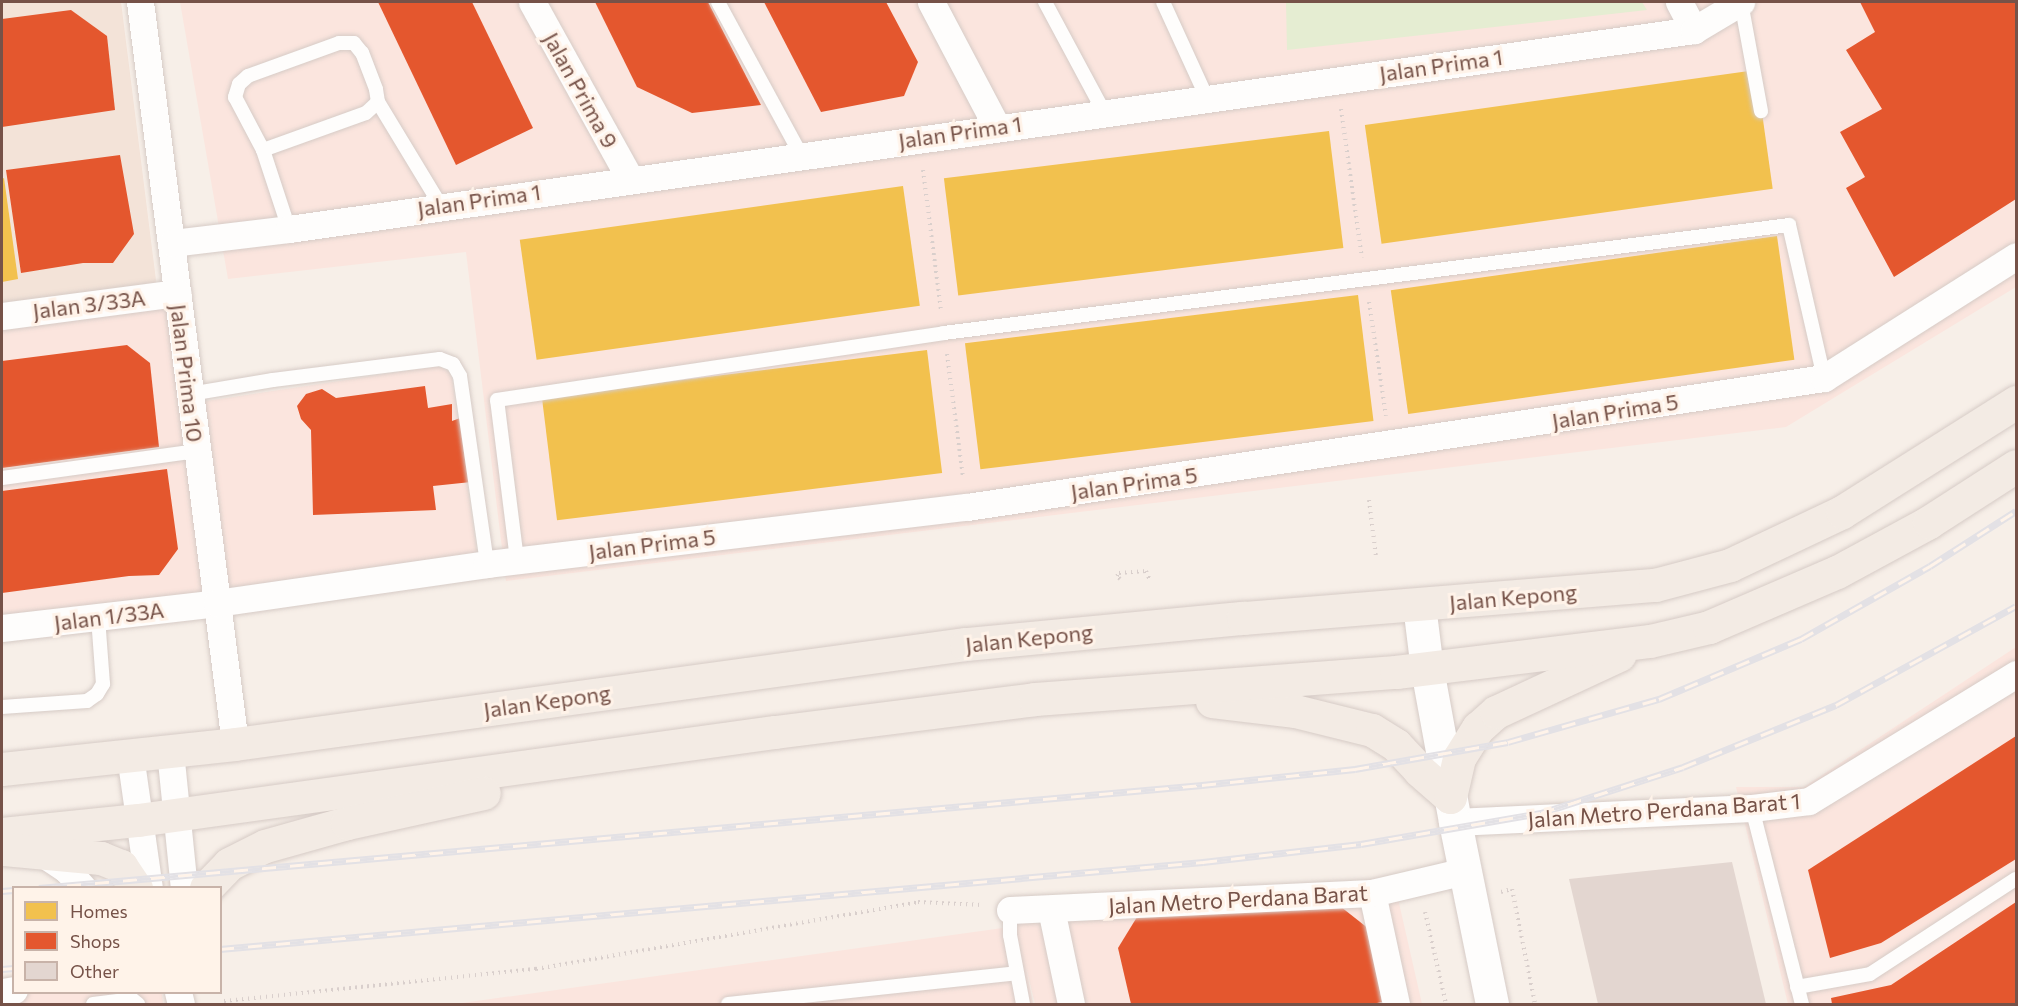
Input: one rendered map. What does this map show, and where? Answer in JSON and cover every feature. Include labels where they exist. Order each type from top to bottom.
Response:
[{"type":"main road","name":"Jalan Kepong","points":[[2,769],[236,744],[966,644],[1655,585],[1730,565],[1842,512],[2016,402]]},
{"type":"main road","points":[[2,834],[138,820],[775,732],[1035,699],[1427,669],[1650,641],[1709,627],[1837,572],[1929,522],[2016,466]]},
{"type":"main road","points":[[1453,809],[1459,758],[1478,728],[1496,712],[1650,641]]},
{"type":"main road","points":[[1150,692],[1296,711],[1371,730],[1396,745],[1453,809]]},
{"type":"main road","points":[[208,886],[229,864],[265,846],[347,823],[699,744]]},
{"type":"main road","points":[[2,848],[101,858],[121,866],[135,886]]},
{"type":"street","name":"Jalan Prima 10","points":[[140,2],[236,744]]},
{"type":"street","name":"Jalan Prima 9","points":[[532,2],[630,179]]},
{"type":"street","points":[[931,2],[997,127]]},
{"type":"street","points":[[1679,2],[1694,30]]},
{"type":"street","name":"Jalan Prima 1","points":[[172,243],[289,229],[1694,30],[1741,2]]},
{"type":"street","name":"Jalan Prima 5","points":[[217,603],[518,560],[967,507],[1824,378],[2016,256]]},
{"type":"street","name":"Jalan 3/33A","points":[[2,316],[177,292]]},
{"type":"street","name":"Jalan 1/33A","points":[[2,628],[217,603]]},
{"type":"street","points":[[1419,605],[1427,669],[1492,1005]]},
{"type":"street","name":"Jalan Metro Perdana Barat 1","points":[[1453,809],[1752,808],[1796,804],[1816,798],[2016,674]]},
{"type":"street","points":[[170,751],[178,814],[183,886]]},
{"type":"street","points":[[130,755],[148,886]]},
{"type":"street","points":[[39,851],[66,869],[81,886]]},
{"type":"street","name":"Jalan Metro Perdana Barat","points":[[1010,910],[1372,893],[1465,871]]},
{"type":"street","points":[[1372,893],[1396,1005]]},
{"type":"street","points":[[1051,909],[1071,1005]]},
{"type":"lane","points":[[718,2],[801,155]]},
{"type":"lane","points":[[1045,2],[1104,112]]},
{"type":"lane","points":[[1163,2],[1207,98]]},
{"type":"lane","points":[[1741,2],[1761,111]]},
{"type":"lane","points":[[289,229],[263,150],[235,96],[238,84],[248,76],[339,43],[354,43],[362,53],[376,88],[378,102],[441,206]]},
{"type":"lane","points":[[263,150],[366,113],[378,102]]},
{"type":"lane","points":[[518,560],[497,400],[944,333],[1789,225],[1824,378]]},
{"type":"lane","points":[[190,394],[273,380],[440,359],[453,364],[460,376],[487,564]]},
{"type":"lane","points":[[2,478],[197,451]]},
{"type":"lane","points":[[2,707],[87,701],[98,694],[103,684],[98,617]]},
{"type":"lane","points":[[1752,808],[1802,1005]]},
{"type":"lane","points":[[1797,987],[1869,974],[2016,879]]},
{"type":"lane","points":[[1010,910],[1010,935],[1023,1005]]},
{"type":"lane","points":[[728,1005],[1016,972]]},
{"type":"lane","points":[[93,1005],[132,999],[138,1005]]},
{"type":"path","points":[[1343,123],[1345,138]]},
{"type":"path","points":[[924,179],[926,196]]},
{"type":"path","points":[[960,451],[962,467]]},
{"type":"path","points":[[1369,500],[1376,557]]},
{"type":"path","points":[[1120,579],[1119,573],[1146,571],[1149,578]]},
{"type":"path","points":[[1512,889],[1535,1005]]},
{"type":"path","points":[[224,1000],[536,969],[918,902],[968,903],[1010,910]]},
{"type":"path","points":[[1425,912],[1446,1005]]},
{"type":"shaded area","points":[[2,2],[121,2],[192,567],[2,611]]},
{"type":"shaded area","points":[[180,2],[2016,2],[2016,287],[1786,427],[506,581],[466,252],[228,279]]},
{"type":"shaded area","points":[[167,306],[180,405],[439,366],[449,372],[452,379],[477,553],[196,595],[2,617],[2,327]]},
{"type":"shaded area","points":[[2016,647],[2016,1004],[1788,1004],[1736,787],[1804,787]]},
{"type":"shaded area","points":[[1394,881],[1422,1004],[1035,1004],[1026,967],[1033,1004],[455,1004],[1017,926],[1016,907]]},
{"type":"shaded area","points":[[12,994],[162,994],[163,1004],[2,1004]]},
{"type":"green space","points":[[1286,2],[1642,2],[1647,10],[1287,50]]},
{"type":"building: Homes","points":[[1756,70],[1773,189],[1382,244],[1365,125]]},
{"type":"building: Homes","points":[[1329,131],[1343,248],[958,295],[944,178]]},
{"type":"building: Homes","points":[[4,178],[18,279],[2,282],[2,179]]},
{"type":"building: Homes","points":[[903,186],[920,306],[537,360],[520,240]]},
{"type":"building: Homes","points":[[1777,236],[1794,360],[1408,414],[1391,290]]},
{"type":"building: Homes","points":[[1358,295],[1373,421],[980,469],[965,343]]},
{"type":"building: Homes","points":[[927,350],[942,473],[557,520],[542,397]]},
{"type":"building: Shops","points":[[378,2],[472,2],[533,128],[456,165]]},
{"type":"building: Shops","points":[[595,2],[708,2],[761,105],[692,113],[637,87]]},
{"type":"building: Shops","points":[[764,2],[886,2],[918,62],[904,96],[821,112]]},
{"type":"building: Shops","points":[[1860,2],[2016,2],[2016,199],[1894,277],[1846,188],[1865,177],[1840,132],[1882,109],[1846,50],[1875,32]]},
{"type":"building: Shops","points":[[71,10],[107,36],[115,110],[2,127],[2,19]]},
{"type":"building: Shops","points":[[120,155],[134,234],[113,263],[83,263],[21,273],[6,170]]},
{"type":"building: Shops","points":[[127,345],[150,363],[159,447],[2,468],[2,361]]},
{"type":"building: Shops","points":[[425,386],[428,408],[452,404],[452,421],[463,417],[471,482],[433,486],[436,510],[313,515],[311,430],[301,419],[297,406],[306,394],[322,389],[336,398]]},
{"type":"building: Shops","points":[[167,469],[178,549],[159,575],[129,576],[2,593],[2,491]]},
{"type":"building: Shops","points":[[2016,736],[2016,859],[1881,943],[1830,958],[1808,870]]},
{"type":"building: Shops","points":[[2016,902],[2016,1004],[1832,1004],[1831,998],[1891,985]]},
{"type":"building: Shops","points":[[1336,903],[1369,929],[1382,1002],[1372,1004],[1131,1004],[1118,948],[1137,917]]},
{"type":"building: Other","points":[[1732,862],[1766,1004],[1598,1004],[1569,879]]},
{"type":"railway","points":[[62,886],[1202,785],[1355,769],[1508,742],[1659,699],[1801,639],[1930,566],[2016,511]]},
{"type":"railway","points":[[222,949],[1203,862],[1361,844],[1541,813],[1683,767],[1836,705],[2016,606]]},
{"type":"railway","points":[[2,891],[12,890]]},
{"type":"railway","points":[[2,969],[12,968]]}]
